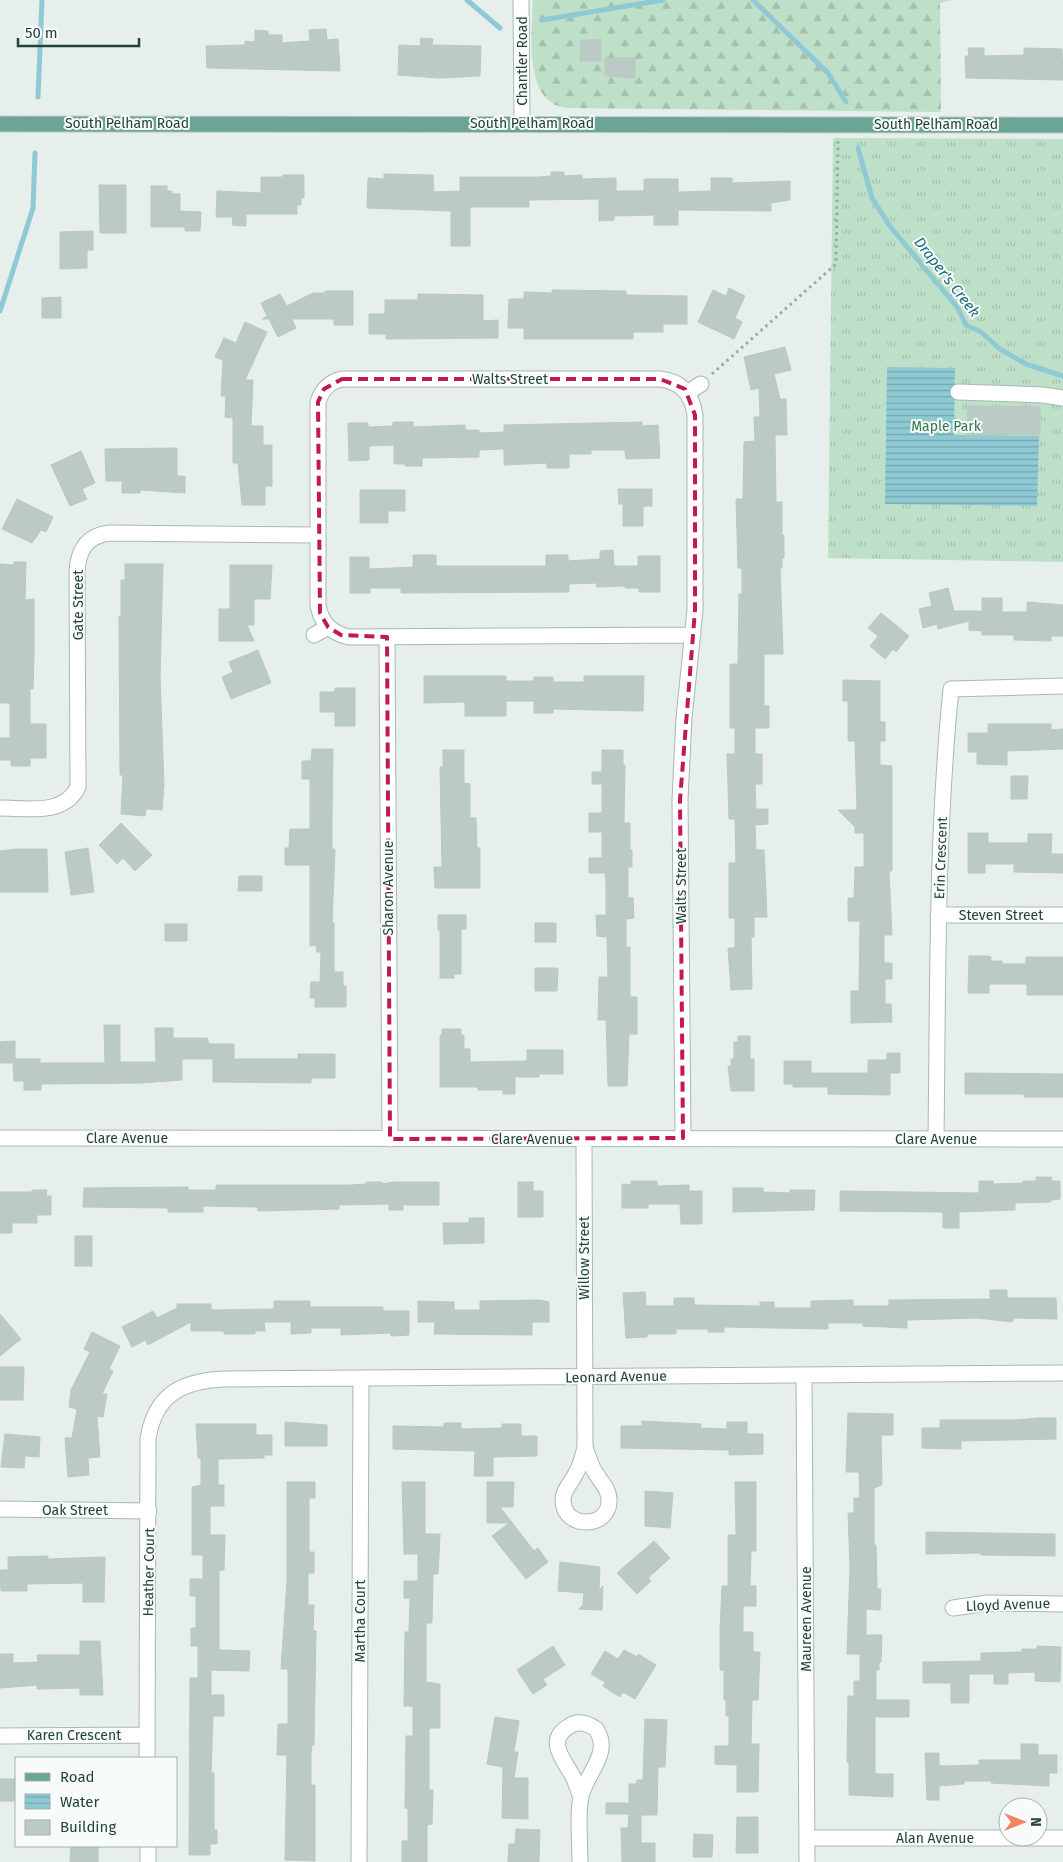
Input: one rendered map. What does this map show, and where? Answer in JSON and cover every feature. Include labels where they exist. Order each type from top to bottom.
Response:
[{"type":"main road","name":"South Pelham Road","points":[[0,124],[1063,125]]},
{"type":"street","name":"Chantler Road","points":[[522,0],[522,123]]},
{"type":"street","name":"Walts Street","points":[[328,627],[323,621],[318,606],[318,402],[322,381],[342,379],[660,379],[677,383],[688,393],[694,406],[695,415],[695,610],[684,718],[680,800],[683,1138]]},
{"type":"street","points":[[688,393],[701,384]]},
{"type":"street","points":[[958,392],[982,398],[1063,398]]},
{"type":"street","name":"Gate Street","points":[[0,808],[51,808],[75,803],[80,780],[77,572],[78,556],[87,542],[101,534],[109,533],[318,535]]},
{"type":"street","points":[[314,635],[328,627],[348,637],[693,635]]},
{"type":"street","name":"Sharon Avenue","points":[[387,637],[390,1139]]},
{"type":"street","name":"Erin Crescent","points":[[936,1138],[938,914],[946,736],[951,689],[1063,686]]},
{"type":"street","name":"Steven Street","points":[[938,914],[1063,915]]},
{"type":"street","name":"Clare Avenue","points":[[0,1138],[1063,1139]]},
{"type":"street","name":"Willow Street","points":[[584,1139],[585,1447]]},
{"type":"street","name":"Leonard Avenue","points":[[173,1393],[182,1387],[202,1380],[1063,1373]]},
{"type":"street","name":"Maureen Avenue","points":[[804,1375],[807,1862]]},
{"type":"street","name":"Martha Court","points":[[359,1862],[361,1379]]},
{"type":"street","name":"Heather Court","points":[[147,1757],[150,1429],[158,1409],[173,1393]]},
{"type":"street","points":[[585,1447],[589,1461],[608,1491],[609,1500],[608,1509],[603,1516],[596,1522],[587,1523],[578,1522],[570,1517],[565,1509],[563,1500],[565,1491],[577,1472],[585,1447]]},
{"type":"street","name":"Oak Street","points":[[0,1510],[149,1511]]},
{"type":"street","name":"Lloyd Avenue","points":[[954,1608],[988,1603],[1063,1604]]},
{"type":"street","points":[[580,1862],[581,1798],[589,1774],[602,1755],[603,1746],[596,1729],[589,1724],[580,1722],[571,1724],[564,1729],[558,1737],[557,1746],[559,1755],[577,1785],[581,1798]]},
{"type":"street","name":"Karen Crescent","points":[[0,1736],[147,1735]]},
{"type":"street","name":"Alan Avenue","points":[[807,1838],[1063,1838]]},
{"type":"street","points":[[148,1847],[148,1862]]},
{"type":"path","points":[[701,384],[836,264],[838,124]]},
{"type":"highlighted area","points":[[342,379],[660,379],[685,389],[695,415],[695,610],[680,800],[683,1138],[390,1139],[387,637],[341,635],[328,627],[320,613],[318,402],[324,389]]},
{"type":"green space","points":[[533,0],[952,0],[940,3],[941,112],[561,107],[552,103],[543,95],[534,70],[531,40]]},
{"type":"green space","name":"Maple Park","points":[[833,138],[1063,139],[1063,562],[828,558]]},
{"type":"water","points":[[887,367],[955,368],[954,435],[1039,436],[1037,506],[885,504]]},
{"type":"building","points":[[326,29],[327,40],[338,39],[340,71],[207,68],[206,46],[245,45],[245,41],[255,42],[255,30],[268,31],[268,35],[282,35],[282,43],[310,41],[309,30]]},
{"type":"building","points":[[421,38],[433,39],[432,45],[481,46],[480,76],[438,78],[398,75],[399,45],[420,46]]},
{"type":"building","points":[[581,40],[601,40],[601,61],[580,61]]},
{"type":"building","points":[[968,48],[984,48],[984,56],[1024,55],[1024,48],[1062,49],[1063,80],[966,78],[965,56],[969,56]]},
{"type":"building","points":[[605,58],[635,58],[635,78],[605,76]]},
{"type":"building","points":[[551,172],[564,172],[564,176],[582,175],[582,179],[616,178],[616,191],[644,191],[644,179],[678,179],[678,192],[711,191],[711,178],[732,178],[732,183],[790,181],[790,200],[771,203],[771,211],[678,210],[678,225],[654,225],[654,215],[614,216],[614,220],[599,221],[599,199],[529,200],[529,207],[470,207],[470,246],[451,246],[451,211],[367,208],[368,178],[384,179],[384,174],[433,175],[434,192],[460,191],[460,177],[539,177],[551,176]]},
{"type":"building","points":[[283,175],[304,175],[304,198],[301,198],[301,205],[297,205],[297,214],[246,214],[246,226],[232,225],[233,217],[216,217],[217,191],[261,193],[261,177],[283,177]]},
{"type":"building","points":[[99,185],[126,185],[126,233],[100,233]]},
{"type":"building","points":[[151,186],[167,186],[167,191],[172,191],[172,194],[180,194],[180,211],[201,212],[200,231],[185,231],[185,227],[151,227]]},
{"type":"building","points":[[93,231],[93,250],[87,250],[87,268],[60,269],[60,232]]},
{"type":"building","points":[[729,288],[745,296],[735,318],[742,322],[734,339],[698,322],[713,290],[726,296]]},
{"type":"building","points":[[552,290],[626,291],[626,295],[687,296],[687,324],[663,324],[663,332],[633,332],[633,339],[524,339],[524,328],[508,328],[509,299],[524,299],[524,292],[552,293]]},
{"type":"building","points":[[325,291],[353,291],[353,325],[334,325],[334,319],[292,319],[296,328],[278,337],[269,319],[262,319],[267,316],[261,303],[280,294],[287,306],[313,293],[325,293]]},
{"type":"building","points":[[418,294],[483,295],[483,321],[498,320],[498,338],[386,339],[386,334],[369,334],[369,314],[385,314],[385,300],[418,300]]},
{"type":"building","points":[[61,297],[61,318],[42,318],[42,298]]},
{"type":"building","points":[[245,322],[267,332],[245,380],[253,380],[251,426],[263,426],[263,445],[272,445],[272,486],[265,486],[265,505],[242,505],[238,463],[233,463],[233,418],[225,417],[226,396],[221,396],[223,360],[215,357],[224,338],[236,343]]},
{"type":"building","points":[[785,347],[791,370],[774,374],[780,399],[786,399],[787,435],[775,435],[776,502],[782,502],[782,535],[784,535],[784,558],[782,558],[782,568],[780,568],[783,654],[764,654],[764,706],[769,706],[769,728],[755,728],[755,754],[762,754],[762,784],[755,784],[756,809],[768,809],[768,824],[755,825],[756,850],[764,850],[767,917],[754,917],[754,937],[751,937],[752,989],[731,990],[728,948],[735,948],[735,918],[729,918],[729,863],[736,863],[735,819],[729,819],[727,754],[735,754],[735,728],[730,728],[730,664],[738,664],[739,594],[742,594],[742,568],[738,568],[736,499],[743,499],[744,442],[755,441],[754,417],[760,417],[759,388],[751,390],[744,357]]},
{"type":"building","points":[[968,406],[1040,407],[1040,435],[967,434]]},
{"type":"building","points":[[393,422],[413,422],[413,427],[465,425],[465,430],[479,430],[479,433],[504,432],[504,425],[642,422],[642,426],[658,425],[660,458],[626,459],[625,450],[591,450],[591,454],[569,454],[569,468],[547,468],[547,463],[504,465],[504,449],[479,450],[479,457],[422,458],[422,466],[405,466],[405,464],[394,464],[394,445],[369,446],[369,460],[349,461],[348,423],[368,423],[368,427],[393,426]]},
{"type":"building","points":[[177,448],[177,476],[185,476],[185,493],[140,490],[140,493],[122,493],[122,481],[106,481],[105,449]]},
{"type":"building","points":[[81,451],[95,483],[82,489],[87,499],[70,506],[51,465]]},
{"type":"building","points":[[618,489],[652,489],[652,506],[643,506],[643,526],[623,526],[623,504],[619,504]]},
{"type":"building","points":[[360,490],[405,490],[405,511],[388,511],[388,523],[360,523]]},
{"type":"building","points":[[17,499],[53,517],[46,532],[41,530],[32,543],[2,529]]},
{"type":"building","points":[[613,550],[614,566],[638,566],[638,556],[660,556],[660,592],[639,592],[639,588],[625,588],[625,586],[597,587],[596,583],[569,584],[569,592],[401,593],[401,588],[370,588],[370,593],[350,593],[350,557],[369,557],[369,569],[413,567],[413,555],[436,555],[436,566],[546,566],[546,555],[568,555],[568,561],[600,559],[600,551]]},
{"type":"building","points":[[14,562],[26,562],[25,600],[34,599],[33,689],[30,689],[30,724],[46,724],[46,758],[30,758],[30,766],[11,766],[11,760],[0,760],[0,738],[10,738],[10,703],[0,703],[0,564],[14,565]]},
{"type":"building","points":[[125,564],[163,564],[160,677],[164,785],[162,810],[146,809],[145,816],[121,814],[123,775],[120,775],[119,616],[121,616],[121,580],[125,580]]},
{"type":"building","points":[[230,565],[272,565],[270,599],[254,599],[254,625],[247,625],[254,641],[219,641],[219,609],[230,609]]},
{"type":"building","points":[[948,588],[954,611],[982,611],[982,598],[1002,598],[1002,612],[1027,612],[1027,602],[1063,605],[1063,636],[1051,636],[1051,641],[1014,640],[1014,635],[982,635],[982,631],[969,630],[969,621],[938,629],[937,624],[923,628],[919,609],[932,606],[929,593]]},
{"type":"building","points":[[881,613],[909,636],[896,652],[893,649],[885,659],[870,646],[878,636],[868,628]]},
{"type":"building","points":[[258,650],[271,683],[231,699],[222,677],[233,672],[229,662]]},
{"type":"building","points":[[424,676],[506,676],[506,681],[534,681],[534,677],[553,677],[553,682],[584,682],[584,676],[644,676],[643,711],[553,709],[553,713],[534,713],[534,701],[506,701],[506,716],[465,716],[465,702],[424,703]]},
{"type":"building","points":[[843,680],[880,681],[880,722],[885,722],[885,741],[880,741],[880,765],[892,766],[892,871],[889,871],[892,935],[884,935],[884,963],[892,963],[892,979],[885,979],[885,1004],[891,1004],[892,1022],[851,1023],[851,991],[859,991],[860,921],[848,921],[848,898],[854,898],[855,867],[864,867],[864,833],[855,833],[855,827],[838,810],[857,810],[855,741],[848,741],[848,701],[843,701]]},
{"type":"building","points":[[335,688],[355,688],[355,726],[335,726],[335,712],[320,712],[320,692],[335,692]]},
{"type":"building","points":[[988,724],[1051,724],[1051,730],[1063,729],[1063,749],[1007,751],[1007,765],[977,764],[977,752],[968,752],[968,733],[988,733]]},
{"type":"building","points":[[312,749],[333,749],[332,849],[335,849],[332,923],[334,923],[334,972],[343,972],[343,986],[346,986],[346,1007],[315,1007],[315,998],[310,998],[311,982],[320,982],[321,952],[317,952],[316,945],[310,946],[310,865],[285,865],[285,848],[289,848],[290,829],[310,829],[310,779],[302,779],[302,761],[311,761]]},
{"type":"building","points":[[443,750],[464,750],[464,783],[470,784],[470,818],[476,818],[477,848],[480,848],[480,888],[435,888],[434,867],[442,867],[440,767],[443,767]]},
{"type":"building","points":[[602,750],[623,750],[623,765],[625,765],[624,823],[630,823],[632,867],[628,867],[628,898],[633,898],[634,918],[626,919],[626,947],[630,947],[630,997],[637,997],[637,1034],[629,1034],[627,1086],[608,1086],[606,1020],[598,1020],[599,977],[608,977],[607,937],[597,936],[596,915],[606,915],[606,883],[605,873],[589,873],[589,858],[602,858],[602,832],[589,832],[589,813],[602,813],[602,784],[592,784],[592,772],[602,772]]},
{"type":"building","points":[[1011,776],[1028,776],[1027,799],[1011,799]]},
{"type":"building","points":[[121,823],[152,855],[135,871],[123,858],[117,864],[99,845]]},
{"type":"building","points":[[968,833],[988,833],[988,843],[1028,843],[1028,834],[1052,834],[1051,854],[1063,854],[1063,873],[1014,872],[1014,864],[985,864],[985,873],[968,873]]},
{"type":"building","points":[[88,848],[94,892],[71,895],[65,852]]},
{"type":"building","points":[[47,849],[48,892],[0,892],[0,851]]},
{"type":"building","points":[[239,876],[262,876],[262,891],[238,891]]},
{"type":"building","points":[[438,915],[466,915],[466,929],[461,929],[461,974],[454,974],[454,978],[440,978],[440,930],[438,930]]},
{"type":"building","points":[[535,923],[556,923],[556,942],[535,942]]},
{"type":"building","points":[[165,924],[187,924],[187,941],[165,941]]},
{"type":"building","points":[[969,956],[988,956],[991,957],[991,961],[1002,961],[1002,964],[1026,964],[1026,957],[1063,957],[1063,995],[1027,995],[1027,984],[989,984],[989,993],[968,993]]},
{"type":"building","points":[[535,968],[558,968],[557,991],[535,991]]},
{"type":"building","points":[[104,1025],[120,1025],[120,1062],[156,1062],[155,1028],[173,1028],[173,1038],[207,1038],[209,1044],[234,1044],[234,1059],[298,1059],[298,1054],[335,1054],[335,1078],[311,1078],[311,1083],[213,1082],[213,1059],[182,1059],[182,1080],[142,1083],[41,1084],[41,1090],[24,1090],[24,1081],[14,1081],[13,1063],[0,1063],[0,1042],[15,1041],[15,1059],[40,1059],[40,1063],[105,1063]]},
{"type":"building","points":[[442,1029],[461,1029],[461,1035],[464,1035],[464,1049],[470,1049],[470,1062],[527,1061],[527,1050],[563,1050],[563,1074],[515,1077],[515,1094],[503,1094],[503,1090],[478,1090],[478,1087],[440,1087],[440,1035],[442,1035]]},
{"type":"building","points":[[738,1036],[750,1036],[750,1059],[754,1059],[754,1091],[731,1091],[728,1066],[731,1066],[731,1059],[734,1059],[734,1042],[738,1042]]},
{"type":"building","points":[[887,1053],[900,1053],[900,1073],[890,1073],[890,1095],[828,1094],[828,1087],[793,1087],[793,1084],[784,1084],[784,1061],[811,1061],[811,1073],[868,1073],[868,1060],[887,1060]]},
{"type":"building","points":[[965,1073],[1063,1074],[1063,1097],[1024,1097],[1024,1094],[965,1094]]},
{"type":"building","points":[[1036,1177],[1051,1177],[1052,1181],[1060,1181],[1060,1199],[1051,1200],[1051,1202],[1015,1203],[1015,1210],[959,1212],[959,1228],[943,1228],[943,1212],[840,1211],[840,1191],[979,1193],[979,1181],[993,1181],[994,1184],[1023,1183],[1023,1181],[1036,1181]]},
{"type":"building","points":[[631,1181],[657,1181],[657,1186],[689,1185],[689,1191],[702,1191],[702,1224],[681,1224],[680,1204],[648,1204],[648,1208],[622,1208],[622,1184],[631,1185]]},
{"type":"building","points":[[366,1182],[382,1182],[382,1184],[394,1182],[439,1182],[439,1205],[403,1205],[403,1210],[389,1210],[389,1204],[339,1205],[339,1209],[258,1211],[258,1207],[203,1206],[203,1212],[168,1212],[168,1208],[83,1207],[84,1188],[188,1187],[188,1190],[216,1190],[216,1185],[351,1185],[366,1184]]},
{"type":"building","points":[[518,1182],[533,1182],[533,1191],[543,1191],[543,1217],[518,1217]]},
{"type":"building","points":[[733,1188],[763,1188],[763,1192],[790,1193],[790,1190],[815,1190],[814,1210],[733,1212]]},
{"type":"building","points":[[32,1190],[47,1190],[46,1196],[51,1196],[51,1215],[37,1215],[37,1223],[12,1223],[12,1233],[0,1233],[0,1192],[32,1192]]},
{"type":"building","points":[[469,1218],[484,1218],[484,1243],[444,1244],[443,1223],[469,1223]]},
{"type":"building","points":[[75,1236],[92,1236],[92,1266],[75,1266]]},
{"type":"building","points":[[990,1290],[1007,1290],[1007,1298],[1056,1298],[1057,1319],[1014,1318],[1012,1322],[978,1318],[907,1320],[907,1328],[863,1326],[863,1323],[828,1323],[828,1329],[724,1327],[724,1332],[708,1332],[708,1329],[676,1329],[676,1334],[647,1334],[647,1337],[626,1338],[623,1293],[645,1292],[646,1306],[674,1306],[674,1298],[694,1298],[694,1305],[760,1306],[760,1302],[774,1302],[774,1308],[811,1308],[811,1301],[853,1300],[853,1306],[889,1306],[889,1300],[990,1299]]},
{"type":"building","points":[[539,1300],[549,1302],[549,1322],[532,1322],[532,1335],[434,1334],[435,1322],[418,1322],[418,1301],[454,1302],[454,1310],[480,1310],[480,1301]]},
{"type":"building","points":[[274,1301],[310,1301],[310,1307],[383,1307],[383,1311],[409,1311],[409,1335],[391,1336],[391,1333],[341,1335],[341,1328],[311,1328],[311,1333],[291,1334],[291,1322],[264,1322],[265,1331],[255,1331],[255,1334],[224,1334],[224,1331],[191,1331],[191,1322],[148,1345],[145,1340],[132,1347],[122,1327],[153,1311],[157,1318],[177,1308],[177,1304],[211,1304],[211,1310],[274,1309]]},
{"type":"building","points":[[0,1314],[21,1339],[0,1356]]},
{"type":"building","points":[[92,1332],[120,1346],[109,1369],[113,1371],[102,1394],[107,1394],[103,1417],[97,1416],[100,1457],[88,1458],[89,1475],[68,1477],[65,1438],[72,1438],[77,1409],[69,1407],[71,1390],[90,1352],[84,1349]]},
{"type":"building","points":[[0,1367],[24,1367],[23,1400],[0,1400]]},
{"type":"building","points":[[848,1413],[893,1414],[893,1435],[881,1435],[882,1485],[874,1488],[874,1545],[876,1545],[877,1589],[881,1589],[880,1610],[866,1609],[866,1635],[882,1635],[881,1662],[879,1662],[879,1670],[876,1670],[876,1700],[909,1700],[909,1717],[875,1717],[875,1774],[893,1774],[893,1797],[849,1795],[849,1762],[847,1762],[848,1696],[854,1696],[854,1681],[860,1681],[860,1654],[847,1654],[850,1567],[848,1513],[854,1513],[854,1498],[860,1498],[859,1472],[846,1472]]},
{"type":"building","points":[[1056,1418],[1056,1439],[961,1441],[961,1449],[922,1448],[922,1428],[940,1428],[940,1420],[1016,1420]]},
{"type":"building","points":[[642,1421],[701,1424],[700,1428],[727,1429],[727,1422],[747,1422],[747,1434],[763,1434],[763,1454],[729,1455],[729,1450],[621,1448],[621,1426],[642,1426]]},
{"type":"building","points":[[285,1422],[327,1425],[327,1446],[285,1446]]},
{"type":"building","points":[[444,1423],[461,1423],[461,1429],[502,1428],[502,1424],[521,1424],[521,1436],[537,1436],[537,1456],[493,1457],[493,1476],[474,1476],[475,1451],[393,1449],[393,1426],[444,1427]]},
{"type":"building","points":[[196,1424],[256,1424],[256,1435],[272,1435],[272,1455],[264,1455],[264,1458],[218,1459],[218,1485],[224,1485],[224,1506],[210,1506],[210,1535],[225,1535],[224,1570],[219,1570],[219,1650],[250,1651],[249,1671],[211,1670],[211,1695],[224,1695],[224,1716],[213,1716],[211,1773],[214,1773],[214,1830],[217,1830],[217,1844],[210,1844],[210,1855],[189,1855],[190,1678],[198,1678],[198,1646],[191,1646],[191,1628],[196,1628],[196,1596],[190,1596],[190,1579],[203,1579],[203,1555],[192,1555],[192,1487],[201,1485],[201,1458],[198,1458]]},
{"type":"building","points":[[5,1434],[40,1437],[39,1457],[25,1456],[24,1468],[1,1467]]},
{"type":"building","points":[[287,1482],[315,1482],[315,1498],[309,1498],[309,1552],[314,1552],[314,1573],[308,1573],[308,1605],[314,1605],[313,1631],[316,1631],[314,1745],[312,1745],[311,1753],[311,1785],[315,1785],[315,1861],[285,1860],[287,1755],[277,1755],[278,1724],[288,1724],[288,1669],[281,1669],[287,1581]]},
{"type":"building","points":[[402,1482],[425,1482],[425,1534],[440,1534],[438,1574],[433,1574],[432,1623],[426,1623],[426,1682],[440,1684],[440,1728],[429,1728],[429,1790],[433,1790],[432,1824],[427,1825],[427,1862],[402,1862],[402,1841],[408,1841],[408,1809],[405,1808],[406,1736],[413,1736],[413,1706],[404,1706],[405,1632],[409,1632],[410,1598],[404,1598],[404,1581],[418,1581],[418,1554],[404,1554]]},
{"type":"building","points":[[487,1482],[514,1482],[513,1507],[500,1507],[534,1551],[538,1548],[548,1562],[526,1579],[492,1536],[509,1523],[487,1523]]},
{"type":"building","points":[[735,1482],[756,1482],[756,1551],[751,1551],[750,1586],[756,1586],[756,1606],[743,1606],[743,1632],[753,1632],[753,1652],[760,1652],[758,1700],[752,1700],[751,1744],[759,1744],[758,1792],[737,1792],[737,1765],[715,1764],[715,1746],[729,1746],[729,1716],[726,1716],[726,1700],[724,1700],[724,1670],[720,1670],[720,1631],[722,1586],[728,1586],[728,1535],[736,1535]]},
{"type":"building","points":[[645,1491],[673,1493],[670,1528],[645,1526]]},
{"type":"building","points":[[926,1532],[1055,1534],[1055,1556],[981,1555],[981,1553],[926,1554]]},
{"type":"building","points":[[654,1541],[670,1558],[648,1578],[651,1581],[637,1594],[617,1573]]},
{"type":"building","points":[[48,1556],[48,1559],[105,1557],[104,1602],[83,1602],[83,1583],[27,1584],[27,1591],[1,1591],[0,1570],[8,1570],[8,1557]]},
{"type":"building","points":[[560,1562],[600,1567],[599,1590],[603,1586],[602,1610],[579,1609],[583,1605],[584,1593],[558,1591]]},
{"type":"building","points":[[80,1641],[100,1641],[103,1695],[80,1695],[80,1688],[37,1689],[37,1685],[0,1688],[0,1654],[13,1654],[13,1663],[38,1662],[37,1655],[80,1655]]},
{"type":"building","points":[[553,1646],[565,1665],[543,1679],[547,1685],[533,1694],[517,1670]]},
{"type":"building","points":[[1037,1646],[1061,1647],[1060,1682],[1035,1681],[1035,1672],[1008,1673],[1008,1684],[994,1684],[994,1674],[969,1674],[969,1703],[951,1703],[951,1683],[923,1683],[923,1662],[981,1661],[981,1653],[1022,1652],[1022,1649],[1037,1649]]},
{"type":"building","points":[[624,1650],[637,1657],[638,1654],[656,1665],[635,1699],[623,1692],[620,1697],[603,1686],[605,1682],[591,1674],[605,1651],[618,1659]]},
{"type":"building","points":[[495,1717],[519,1721],[514,1752],[518,1752],[514,1778],[528,1778],[528,1819],[502,1818],[503,1767],[487,1764]]},
{"type":"building","points":[[645,1719],[667,1720],[665,1767],[658,1767],[657,1815],[641,1815],[641,1843],[655,1843],[655,1862],[622,1862],[621,1828],[628,1828],[629,1814],[606,1814],[606,1803],[629,1803],[629,1784],[636,1784],[637,1780],[643,1780]]},
{"type":"building","points":[[1021,1744],[1038,1744],[1038,1755],[1057,1755],[1057,1773],[1049,1773],[1049,1786],[991,1783],[991,1781],[964,1781],[964,1784],[939,1786],[939,1800],[927,1800],[925,1753],[939,1753],[939,1765],[943,1766],[979,1765],[979,1760],[1021,1760]]},
{"type":"building","points":[[0,1779],[15,1779],[14,1801],[0,1801]]},
{"type":"building","points":[[737,1817],[758,1817],[758,1853],[736,1853]]},
{"type":"building","points":[[516,1829],[540,1830],[539,1862],[508,1862],[509,1844],[515,1844]]},
{"type":"building","points":[[694,1834],[713,1835],[712,1857],[693,1857]]},
{"type":"building","points":[[71,1847],[98,1847],[98,1862],[70,1862]]},
{"type":"waterway","name":"Draper's Creek","points":[[38,97],[42,0]]},
{"type":"waterway","name":"Draper's Creek","points":[[467,0],[500,28]]},
{"type":"waterway","name":"Draper's Creek","points":[[542,20],[663,0]]},
{"type":"waterway","name":"Draper's Creek","points":[[753,0],[828,73],[846,102]]},
{"type":"waterway","name":"Draper's Creek","points":[[858,148],[872,198],[889,225],[957,307],[966,325],[981,332],[1000,349],[1026,364],[1063,376]]},
{"type":"waterway","points":[[0,311],[33,208],[35,153]]}]
